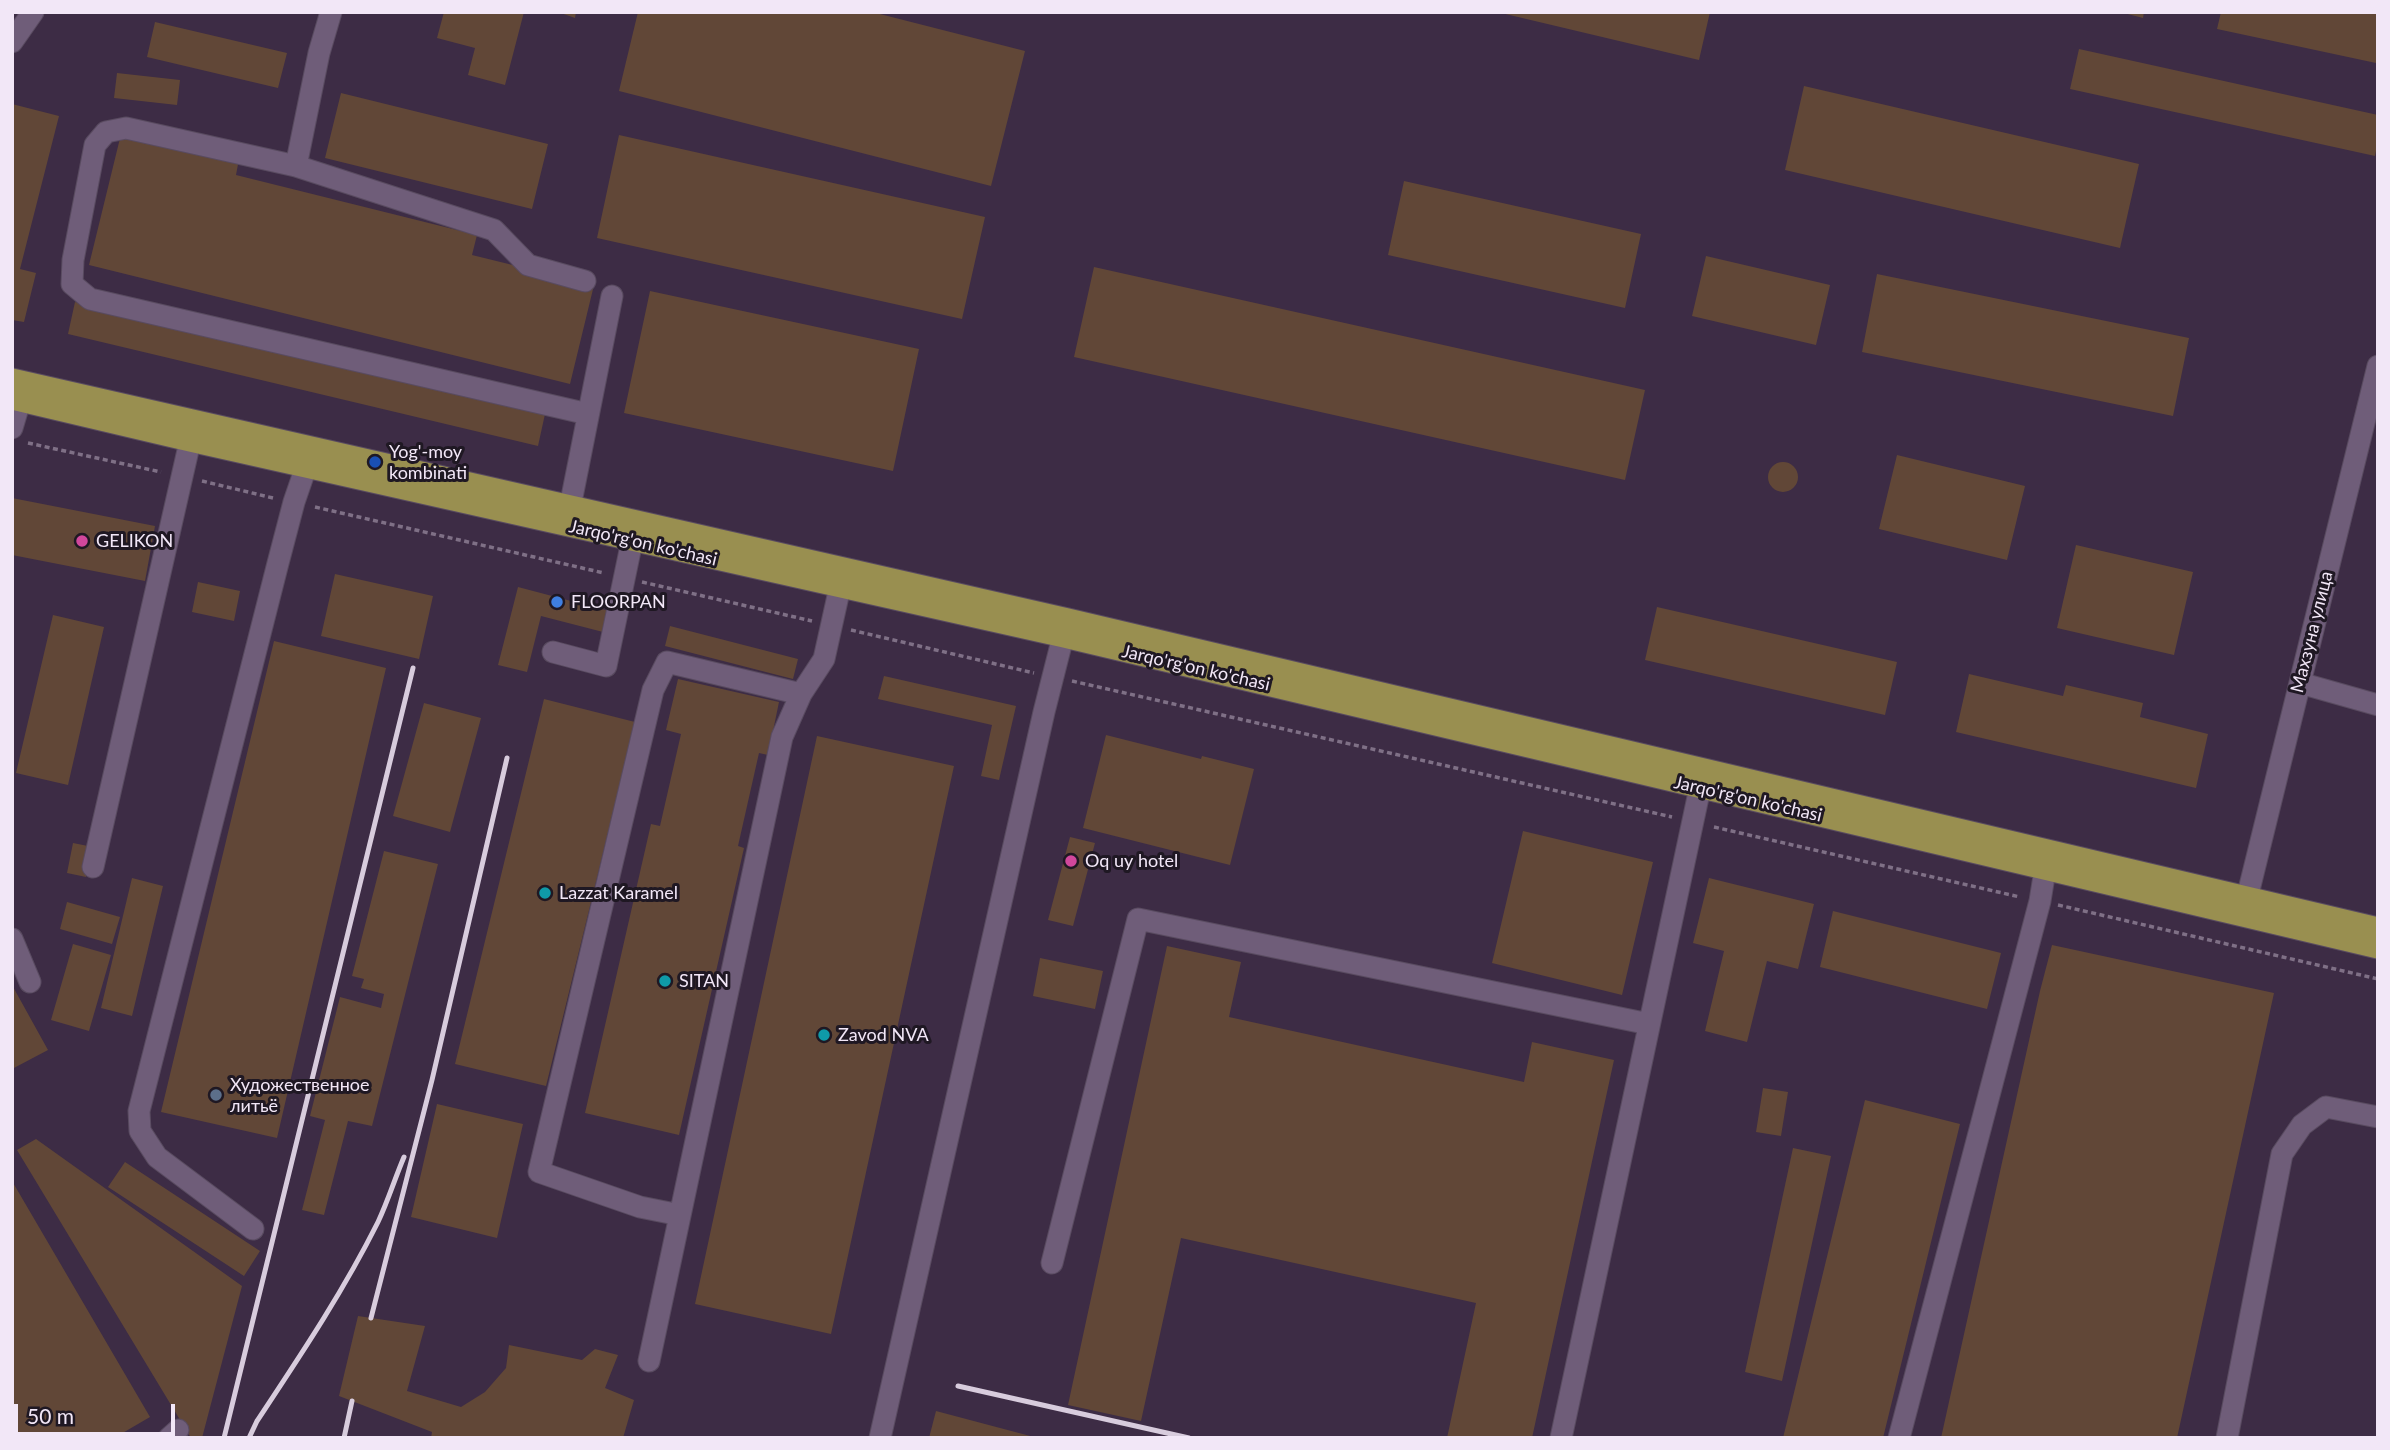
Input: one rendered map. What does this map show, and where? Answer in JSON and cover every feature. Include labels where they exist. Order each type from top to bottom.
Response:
[{"type":"main road","name":"Jarqo'rg'on ko'chasi","points":[[17,390],[192,432],[569,507],[2245,908],[2378,948]]},
{"type":"main road","name":"Jarqo'rg'on ko'chasi","points":[[192,432],[306,467],[632,541],[840,587],[1066,628],[1700,788],[2045,870],[2245,908],[2378,928]]},
{"type":"street","points":[[296,166],[319,53],[331,12]]},
{"type":"street","points":[[584,281],[527,265],[494,230],[296,166],[127,128],[106,132],[95,145],[73,260],[72,284],[90,299],[588,414]]},
{"type":"street","points":[[569,507],[612,296]]},
{"type":"street","name":"Махзуна улица","points":[[2245,908],[2378,366]]},
{"type":"street","points":[[17,390],[19,435]]},
{"type":"street","points":[[93,867],[192,432]]},
{"type":"street","points":[[253,1229],[157,1157],[140,1131],[139,1111],[294,502],[306,467]]},
{"type":"street","points":[[553,652],[606,666],[632,541]]},
{"type":"street","points":[[649,1362],[782,737],[801,694],[824,659],[840,587]]},
{"type":"street","points":[[880,1438],[1066,628]]},
{"type":"street","points":[[680,1215],[640,1207],[539,1172],[653,690],[667,662],[801,694]]},
{"type":"street","points":[[2300,684],[2378,705]]},
{"type":"street","points":[[1561,1438],[1700,788]]},
{"type":"street","points":[[1899,1438],[2040,901],[2045,870]]},
{"type":"street","points":[[1052,1263],[1138,919],[1649,1024]]},
{"type":"street","points":[[12,939],[30,982]]},
{"type":"street","points":[[2227,1438],[2282,1154],[2302,1125],[2326,1107],[2378,1117]]},
{"type":"path","points":[[19,435],[182,477],[2378,979]]},
{"type":"building","points":[[444,12],[524,12],[505,85],[468,75],[475,48],[437,38]]},
{"type":"building","points":[[558,12],[576,12],[575,18]]},
{"type":"building","points":[[638,12],[872,12],[1025,51],[991,186],[619,91]]},
{"type":"building","points":[[1497,12],[1710,12],[1699,60]]},
{"type":"building","points":[[2120,12],[2144,12],[2143,18]]},
{"type":"building","points":[[2221,12],[2378,12],[2376,63],[2217,29]]},
{"type":"building","points":[[155,22],[287,53],[278,88],[147,57]]},
{"type":"building","points":[[2079,49],[2378,115],[2375,156],[2070,89]]},
{"type":"building","points":[[117,73],[180,80],[177,105],[114,98]]},
{"type":"building","points":[[1804,86],[2139,164],[2120,248],[1785,170]]},
{"type":"building","points":[[341,93],[548,144],[532,209],[325,158]]},
{"type":"building","points":[[12,104],[59,116],[20,269],[36,273],[24,322],[12,320]]},
{"type":"building","points":[[122,130],[239,159],[236,175],[477,235],[472,255],[594,285],[570,384],[89,265]]},
{"type":"building","points":[[619,135],[985,217],[962,319],[597,238]]},
{"type":"building","points":[[1404,181],[1641,234],[1625,308],[1388,255]]},
{"type":"building","points":[[1706,256],[1830,285],[1816,345],[1692,316]]},
{"type":"building","points":[[1094,267],[1645,390],[1625,480],[1074,357]]},
{"type":"building","points":[[1877,274],[2189,338],[2173,416],[1862,352]]},
{"type":"building","points":[[650,291],[919,349],[893,471],[624,413]]},
{"type":"building","points":[[75,302],[545,414],[538,446],[68,334]]},
{"type":"building","points":[[1897,455],[2025,486],[2007,560],[1879,529]]},
{"type":"building","points":[[1783,462],[1793,467],[1798,477],[1793,487],[1783,492],[1773,487],[1768,477],[1773,467]]},
{"type":"building","name":"GELIKON","points":[[12,498],[155,526],[145,581],[12,555]]},
{"type":"building","points":[[2076,545],[2193,572],[2174,655],[2057,628]]},
{"type":"building","points":[[335,574],[433,596],[419,659],[321,636]]},
{"type":"building","points":[[198,582],[240,591],[234,621],[192,612]]},
{"type":"building","points":[[518,587],[609,611],[603,632],[541,616],[527,672],[498,665]]},
{"type":"building","points":[[1657,607],[1897,662],[1885,715],[1645,660]]},
{"type":"building","points":[[53,615],[104,627],[68,785],[16,773]]},
{"type":"building","points":[[670,626],[798,659],[793,679],[665,646]]},
{"type":"building","points":[[274,641],[386,668],[277,1138],[161,1112]]},
{"type":"building","points":[[1969,674],[2063,696],[2066,685],[2143,703],[2140,717],[2208,734],[2196,788],[1956,732]]},
{"type":"building","points":[[884,676],[1016,706],[999,780],[981,776],[992,725],[878,699]]},
{"type":"building","name":"SITAN","points":[[678,679],[779,702],[768,755],[759,753],[738,846],[744,848],[679,1135],[585,1113],[651,824],[660,826],[681,734],[666,730]]},
{"type":"building","name":"Lazzat Karamel","points":[[544,699],[635,722],[546,1086],[455,1064]]},
{"type":"building","points":[[424,703],[481,718],[450,832],[393,816]]},
{"type":"building","points":[[1106,735],[1201,759],[1202,756],[1254,769],[1230,865],[1083,828]]},
{"type":"building","name":"Zavod NVA","points":[[817,736],[954,766],[831,1334],[695,1304]]},
{"type":"building","points":[[1523,831],[1653,862],[1622,995],[1492,963]]},
{"type":"building","points":[[1070,837],[1095,843],[1073,926],[1048,920]]},
{"type":"building","points":[[73,843],[93,847],[86,877],[67,873]]},
{"type":"building","points":[[384,851],[438,864],[372,1126],[348,1121],[324,1215],[302,1210],[325,1120],[310,1116],[340,997],[381,1008],[384,994],[361,988],[364,979],[352,976]]},
{"type":"building","points":[[132,878],[163,886],[132,1016],[101,1008]]},
{"type":"building","points":[[1709,878],[1814,904],[1798,969],[1767,961],[1747,1042],[1705,1031],[1724,951],[1693,943]]},
{"type":"building","points":[[67,902],[120,917],[112,944],[60,929]]},
{"type":"building","points":[[1833,911],[2001,953],[1987,1009],[1820,967]]},
{"type":"building","points":[[73,944],[111,955],[89,1031],[51,1020]]},
{"type":"building","points":[[2052,945],[2274,993],[2177,1438],[1941,1438]]},
{"type":"building","points":[[1167,946],[1241,962],[1229,1017],[1524,1082],[1532,1042],[1614,1060],[1532,1438],[1447,1438],[1476,1303],[1181,1238],[1141,1421],[1068,1405]]},
{"type":"building","points":[[1040,958],[1103,971],[1095,1009],[1033,996]]},
{"type":"building","points":[[12,985],[48,1050],[12,1069]]},
{"type":"building","points":[[1763,1088],[1788,1092],[1781,1136],[1756,1132]]},
{"type":"building","points":[[1865,1100],[1960,1124],[1883,1438],[1783,1438]]},
{"type":"building","points":[[437,1104],[523,1124],[497,1238],[411,1217]]},
{"type":"building","points":[[36,1139],[242,1286],[202,1438],[191,1438],[17,1150]]},
{"type":"building","points":[[1793,1148],[1831,1156],[1782,1381],[1745,1372]]},
{"type":"building","points":[[125,1162],[260,1251],[244,1276],[108,1187]]},
{"type":"building","points":[[12,1181],[150,1417],[114,1438],[19,1438],[12,1427]]},
{"type":"building","points":[[358,1316],[425,1326],[407,1391],[461,1407],[485,1392],[506,1368],[509,1345],[582,1360],[595,1349],[618,1355],[605,1388],[634,1400],[623,1438],[431,1438],[432,1432],[339,1396]]},
{"type":"building","points":[[936,1411],[1034,1437],[1034,1438],[929,1438]]},
{"type":"railway","points":[[224,1438],[413,668]]},
{"type":"railway","points":[[371,1318],[432,1080],[507,758]]},
{"type":"railway","points":[[249,1438],[365,1248],[382,1214],[404,1157]]},
{"type":"railway","points":[[958,1386],[1189,1438]]},
{"type":"railway","points":[[344,1438],[352,1401]]},
{"type":"place","name":"Yog'-moy kombinati","points":[[375,462]]},
{"type":"place","name":"GELIKON","points":[[82,541]]},
{"type":"place","name":"FLOORPAN","points":[[557,602]]},
{"type":"place","name":"Oq uy hotel","points":[[1071,861]]},
{"type":"place","name":"Lazzat Karamel","points":[[545,893]]},
{"type":"place","name":"SITAN","points":[[665,981]]},
{"type":"place","name":"Zavod NVA","points":[[824,1035]]},
{"type":"place","name":"Художественное литьё","points":[[216,1095]]}]
